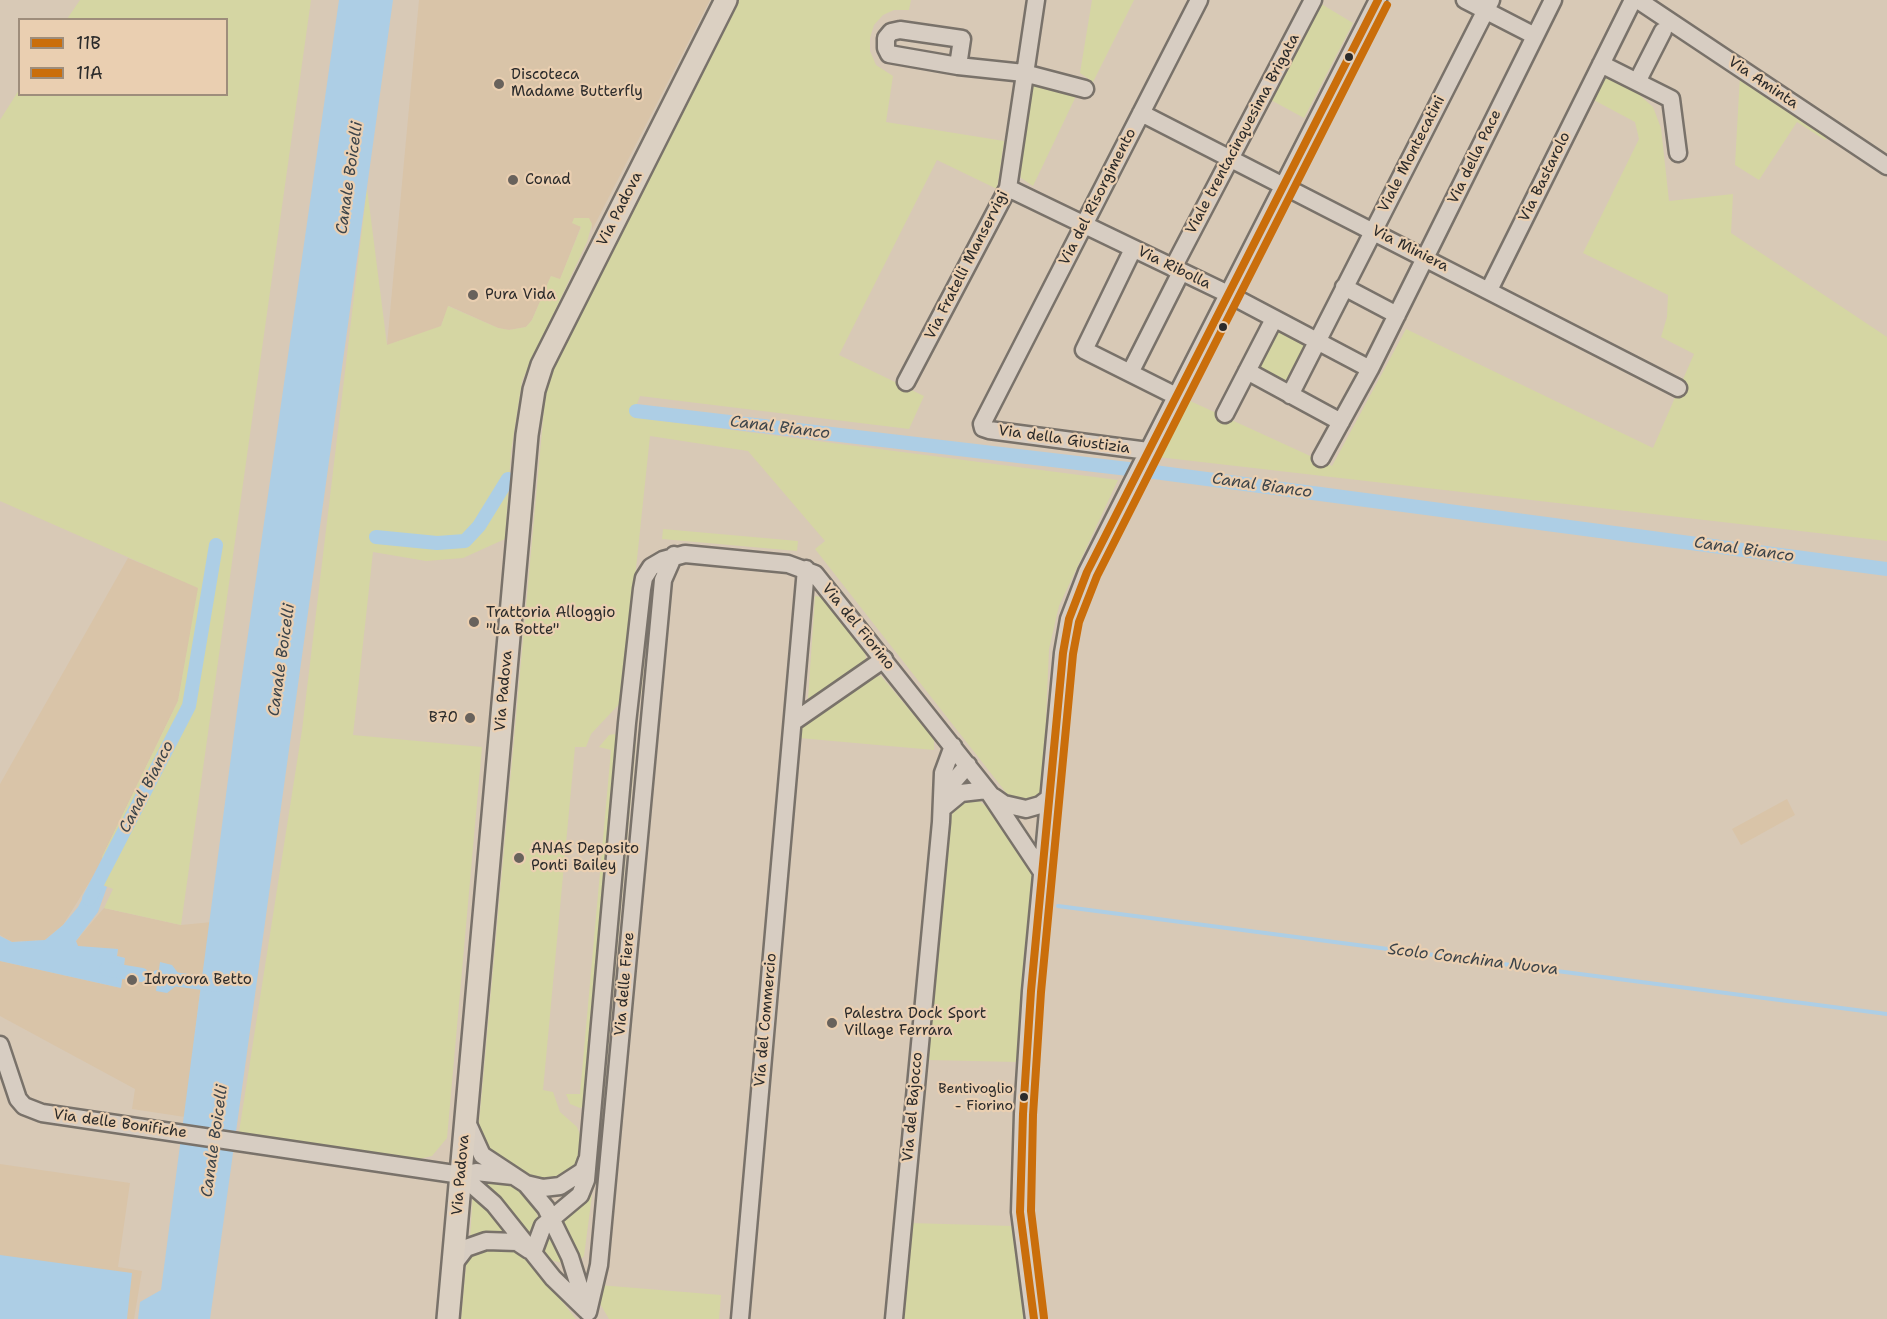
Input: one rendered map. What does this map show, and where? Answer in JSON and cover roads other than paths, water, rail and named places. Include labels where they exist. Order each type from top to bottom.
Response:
[{"type":"main road","name":"Via Padova","points":[[448,1319],[527,435],[534,390],[542,365],[726,0]]},
{"type":"street","name":"Via Fratelli Manservigi","points":[[906,382],[1008,188],[1036,0]]},
{"type":"street","name":"Via del Risorgimento","points":[[998,394],[1199,0]]},
{"type":"street","name":"Viale trentacinquesima Brigata","points":[[1130,373],[1231,158],[1313,0]]},
{"type":"street","points":[[1034,1319],[1022,1241],[1020,1169],[1031,991],[1063,653],[1069,619],[1078,591],[1378,0]]},
{"type":"street","points":[[1465,0],[1488,5],[1535,36]]},
{"type":"street","name":"Via della Pace","points":[[1321,458],[1370,369],[1553,0]]},
{"type":"street","name":"Via Bastarolo","points":[[1489,290],[1633,0]]},
{"type":"street","name":"Via Aminta","points":[[1638,0],[1887,166]]},
{"type":"street","name":"Viale Montecatini","points":[[1290,395],[1488,5]]},
{"type":"street","points":[[1636,82],[1663,31]]},
{"type":"street","points":[[1601,64],[1671,99],[1678,153]]},
{"type":"street","points":[[958,66],[1024,73],[1085,89]]},
{"type":"street","name":"Via Miniera","points":[[1141,112],[1678,388]]},
{"type":"street","name":"Via Ribolla","points":[[1008,188],[1228,294],[1370,369]]},
{"type":"street","points":[[1133,249],[1084,350],[1176,396]]},
{"type":"street","points":[[1344,287],[1397,315]]},
{"type":"street","points":[[1225,414],[1274,319]]},
{"type":"street","points":[[1247,371],[1341,422]]},
{"type":"street","name":"Via della Giustizia","points":[[998,394],[982,424],[983,428],[1147,453]]},
{"type":"street","name":"Via del Fiorino","points":[[674,555],[694,554],[788,564],[806,569],[826,586],[989,792],[1042,873]]},
{"type":"street","name":"Via delle Fiere","points":[[538,1259],[543,1226],[580,1195],[586,1180],[627,723],[644,578],[651,567],[674,555]]},
{"type":"street","name":"Via delle Fiere","points":[[590,1316],[599,1265],[663,580],[674,555]]},
{"type":"street","name":"Via del Commercio","points":[[740,1319],[806,569]]},
{"type":"street","points":[[793,722],[884,659]]},
{"type":"street","points":[[627,723],[649,726]]},
{"type":"street","name":"Via del Bajocco","points":[[894,1319],[942,815],[944,765],[953,746]]},
{"type":"street","name":"Via del Bajocco","points":[[942,815],[954,781],[968,765]]},
{"type":"street","points":[[942,815],[961,793],[989,792]]},
{"type":"street","name":"Via del Fiorino","points":[[989,792],[1004,804],[1040,815],[1047,829]]},
{"type":"street","points":[[1026,809],[1040,806],[1049,798]]},
{"type":"street","points":[[1016,831],[1030,834],[1047,829]]},
{"type":"street","name":"Via delle Bonifiche","points":[[0,1045],[18,1099],[24,1106],[42,1113],[461,1175]]},
{"type":"street","points":[[466,1118],[472,1137],[482,1155],[519,1180],[546,1208],[575,1272],[590,1316]]},
{"type":"street","name":"Via delle Fiere","points":[[461,1175],[476,1172],[519,1180],[543,1188],[570,1182],[583,1171],[588,1156]]},
{"type":"street","points":[[461,1175],[494,1204],[538,1259],[590,1316]]},
{"type":"street","points":[[453,1264],[466,1248],[486,1241],[517,1242],[553,1273],[575,1272],[590,1262],[601,1243]]},
{"type":"water","name":"Canale Boicelli","points":[[339,0],[393,0],[210,1319],[138,1319],[140,1302],[161,1290],[237,711]]},
{"type":"water","points":[[92,880],[107,887],[98,912],[76,941],[78,946],[118,949],[117,956],[125,958],[121,988],[0,961],[0,936],[12,942],[45,940],[63,925],[78,907]]},
{"type":"water","points":[[160,962],[172,965],[178,973],[176,986],[167,993],[156,991]]},
{"type":"water","points":[[0,1255],[132,1273],[127,1319],[0,1319]]},
{"type":"waterway","name":"Canal Bianco","points":[[636,411],[1154,472],[1887,569]]},
{"type":"waterway","name":"Canal Bianco","points":[[376,537],[437,543],[465,541],[479,526],[508,479]]},
{"type":"waterway","name":"Canal Bianco","points":[[89,899],[189,706],[216,545]]},
{"type":"waterway","name":"Scolo Conchina Nuova","points":[[1058,906],[1887,1014]]},
{"type":"waterway","points":[[106,969],[142,975]]},
{"type":"waterway","points":[[158,977],[218,985]]},
{"type":"place","name":"Discoteca Madame Butterfly","points":[[499,84]]},
{"type":"place","name":"Conad","points":[[513,180]]},
{"type":"place","name":"Pura Vida","points":[[473,295]]},
{"type":"place","name":"Trattoria Alloggio \"La Botte\"","points":[[474,622]]},
{"type":"place","name":"B70","points":[[470,718]]},
{"type":"place","name":"ANAS Deposito Ponti Bailey","points":[[519,858]]},
{"type":"place","name":"Idrovora Betto","points":[[132,980]]},
{"type":"place","name":"Palestra Dock Sport Village Ferrara","points":[[832,1023]]},
{"type":"place","name":"Bentivoglio - Fiorino","points":[[1024,1097]]}]
